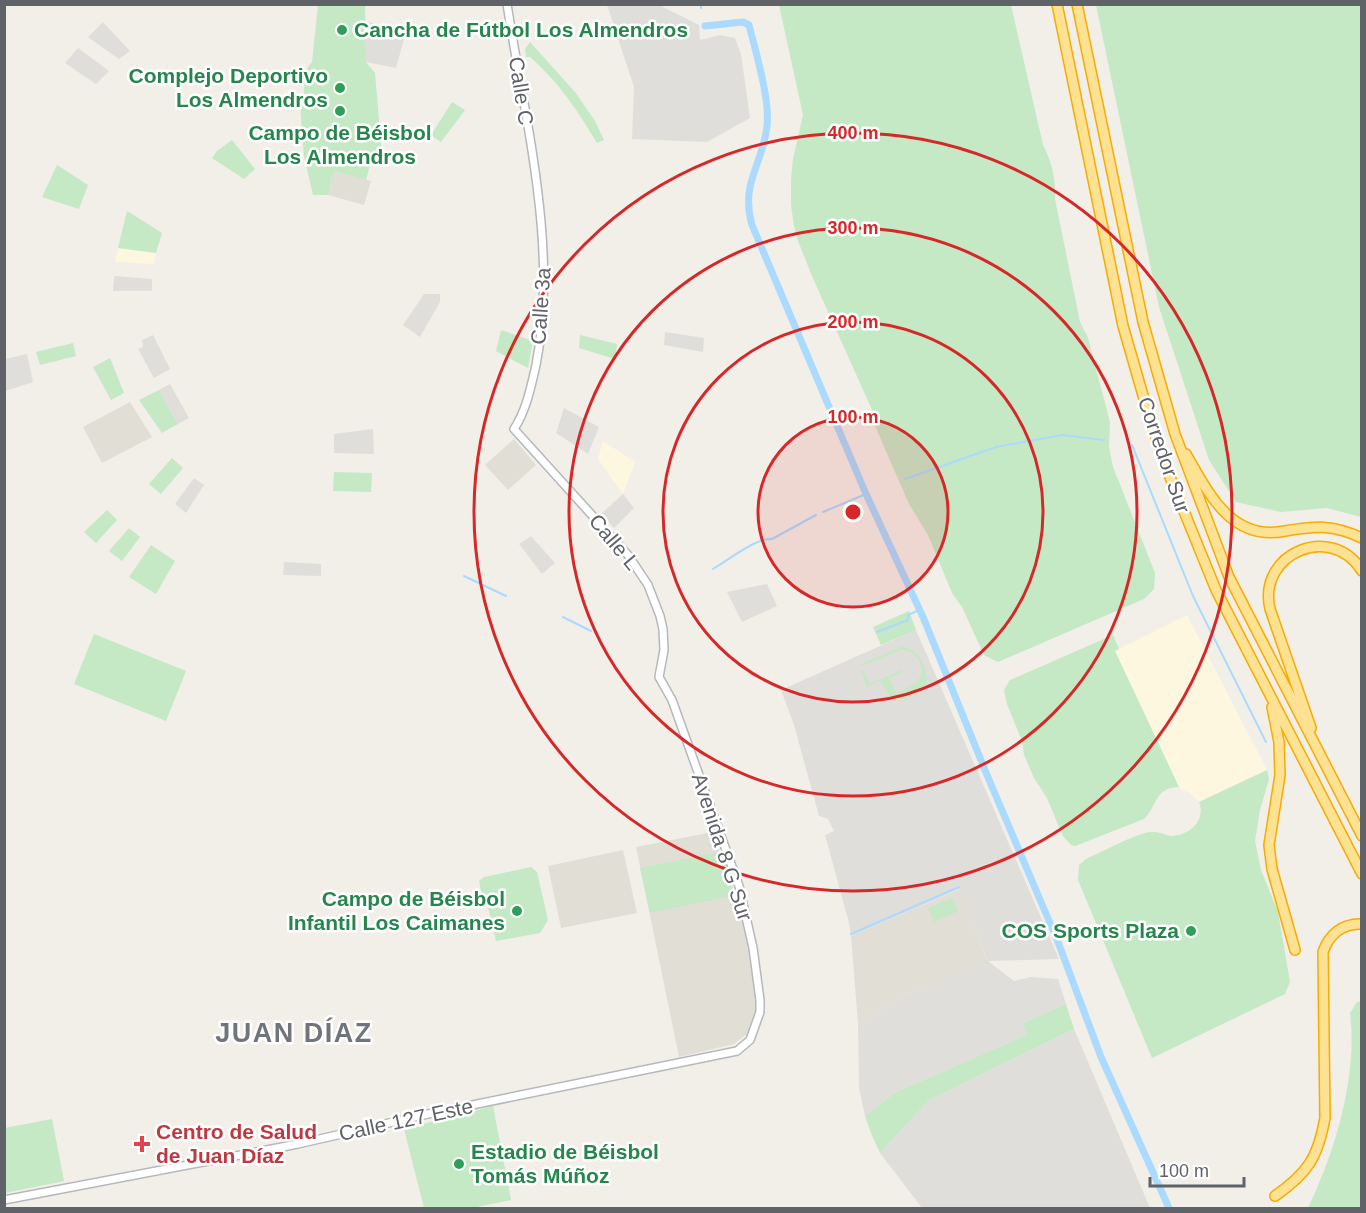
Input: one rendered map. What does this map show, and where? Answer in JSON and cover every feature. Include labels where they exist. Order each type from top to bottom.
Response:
[{"type":"highway","name":"Corredor Sur","points":[[1057,4],[1123,326],[1151,423],[1174,488],[1208,570],[1362,874]]},
{"type":"highway","name":"Corredor Sur","points":[[1077,4],[1143,322],[1175,434],[1229,577],[1362,836]]},
{"type":"highway","points":[[1175,434],[1217,505],[1240,524],[1254,530],[1274,533],[1310,526],[1329,527],[1362,538]]},
{"type":"highway","points":[[1323,761],[1270,609],[1269,588],[1274,573],[1285,559],[1297,551],[1313,547],[1332,548],[1343,553],[1362,571]]},
{"type":"highway","points":[[1269,693],[1280,759],[1279,788],[1269,845],[1272,869],[1295,950]]},
{"type":"highway","points":[[1275,1196],[1309,1167],[1321,1140],[1325,1118],[1323,952],[1337,931],[1352,924],[1362,924]]},
{"type":"street","name":"Calle C","points":[[507,4],[535,178]]},
{"type":"street","name":"Calle 3a","points":[[514,429],[525,406],[532,383],[543,323],[544,260],[535,178]]},
{"type":"street","name":"Calle L","points":[[514,429],[628,555],[643,577],[655,601],[663,629],[664,650],[659,677]]},
{"type":"street","name":"Avenida 8 G Sur","points":[[659,677],[672,700],[684,732],[739,886],[748,920],[759,990],[760,1012],[750,1040],[736,1051]]},
{"type":"street","name":"Calle 127 Este","points":[[4,1200],[298,1144],[428,1114],[736,1051]]},
{"type":"shaded area","points":[[607,5],[659,5],[699,25],[700,40],[720,35],[735,38],[741,54],[750,118],[707,142],[632,139],[634,87]]},
{"type":"shaded area","points":[[365,21],[406,32],[396,68],[366,62]]},
{"type":"shaded area","points":[[103,22],[130,51],[119,59],[88,37]]},
{"type":"shaded area","points":[[78,48],[109,71],[96,84],[65,63]]},
{"type":"shaded area","points":[[334,171],[371,181],[364,205],[328,195]]},
{"type":"shaded area","points":[[118,248],[156,253],[154,264],[115,262]]},
{"type":"shaded area","points":[[114,276],[152,279],[152,291],[113,291]]},
{"type":"shaded area","points":[[424,294],[440,294],[440,302],[420,337],[403,325]]},
{"type":"shaded area","points":[[665,332],[704,338],[703,352],[664,345]]},
{"type":"shaded area","points":[[153,335],[170,369],[154,378],[138,349],[143,347],[142,340]]},
{"type":"shaded area","points":[[27,354],[33,382],[5,391],[5,359]]},
{"type":"shaded area","points":[[170,384],[189,418],[178,424],[159,390]]},
{"type":"shaded area","points":[[130,402],[152,437],[102,463],[83,427]]},
{"type":"shaded area","points":[[564,408],[599,427],[588,454],[556,433]]},
{"type":"shaded area","points":[[373,429],[374,454],[334,453],[334,434]]},
{"type":"shaded area","points":[[514,439],[536,465],[508,490],[485,465]]},
{"type":"shaded area","points":[[603,441],[635,462],[623,494],[598,459]]},
{"type":"shaded area","points":[[194,478],[204,485],[186,513],[175,504]]},
{"type":"shaded area","points":[[623,494],[634,508],[614,528],[601,514]]},
{"type":"shaded area","points":[[531,536],[555,563],[542,574],[519,544]]},
{"type":"shaded area","points":[[284,562],[321,564],[321,576],[283,575]]},
{"type":"shaded area","points":[[767,584],[777,606],[742,622],[727,592]]},
{"type":"shaded area","points":[[1187,615],[1267,770],[1199,802],[1190,793],[1180,789],[1115,651]]},
{"type":"shaded area","points":[[916,630],[1059,959],[988,961],[1014,981],[1031,977],[1058,979],[1066,1004],[1023,1023],[1028,1035],[896,1092],[865,1116],[859,1088],[858,1023],[907,994],[987,960],[959,889],[851,936],[825,835],[834,831],[828,819],[819,816],[794,725],[781,690]]},
{"type":"shaded area","points":[[713,832],[743,918],[757,1006],[755,1021],[747,1034],[734,1044],[679,1057],[636,847]]},
{"type":"shaded area","points":[[623,850],[637,913],[561,928],[548,866]]},
{"type":"shaded area","points":[[960,889],[987,961],[907,994],[858,1023],[851,936]]},
{"type":"shaded area","points":[[1074,1029],[1150,1208],[922,1208],[880,1153],[929,1100]]},
{"type":"green space","name":"Complejo Deportivo Los Almendros","points":[[318,5],[365,5],[366,62],[375,73],[382,154],[373,155],[366,180],[334,171],[328,195],[313,195],[304,156],[300,104],[303,104],[305,71],[312,62]]},
{"type":"green space","points":[[779,5],[1011,5],[1043,145],[1053,171],[1055,199],[1080,322],[1088,338],[1110,422],[1109,447],[1113,467],[1155,573],[1154,589],[1144,599],[998,662],[984,655],[962,607],[952,593],[928,535],[909,504],[875,426],[873,412],[798,241],[791,205],[791,180],[793,159],[803,115]]},
{"type":"green space","points":[[1096,5],[1361,5],[1361,517],[1327,508],[1281,512],[1236,502],[1209,460],[1159,307]]},
{"type":"green space","points":[[530,42],[575,92],[595,121],[604,140],[597,143],[559,87],[530,57],[526,57],[525,49]]},
{"type":"green space","points":[[452,102],[465,110],[441,142],[431,135]]},
{"type":"green space","points":[[232,140],[255,169],[244,179],[212,158],[217,151]]},
{"type":"green space","points":[[57,165],[88,185],[79,209],[42,197]]},
{"type":"green space","points":[[127,211],[162,233],[156,253],[118,248]]},
{"type":"green space","points":[[501,330],[533,341],[528,368],[496,351]]},
{"type":"green space","points":[[580,335],[617,344],[615,359],[579,348]]},
{"type":"green space","points":[[73,343],[76,356],[40,365],[36,352]]},
{"type":"green space","points":[[110,358],[124,393],[111,400],[93,367]]},
{"type":"green space","points":[[159,390],[178,424],[162,433],[139,400]]},
{"type":"green space","points":[[172,458],[183,468],[161,494],[149,484]]},
{"type":"green space","points":[[334,472],[372,473],[371,492],[333,491]]},
{"type":"green space","points":[[107,510],[117,520],[96,543],[84,532]]},
{"type":"green space","points":[[129,528],[140,537],[122,561],[109,551]]},
{"type":"green space","points":[[151,545],[175,561],[156,594],[129,577]]},
{"type":"green space","points":[[909,611],[916,630],[881,645],[873,627]]},
{"type":"green space","points":[[94,634],[186,671],[166,721],[74,684]]},
{"type":"green space","points":[[1113,635],[1119,649],[1115,651],[1179,787],[1165,790],[1144,819],[1075,846],[1063,836],[1047,798],[1034,778],[1024,755],[1022,741],[1007,704],[1004,690],[1010,680]]},
{"type":"green space","points":[[901,647],[912,650],[920,658],[927,680],[922,692],[899,701],[891,698],[880,681],[867,687],[861,670],[864,671],[869,684],[902,670],[903,672],[889,678],[896,693],[910,687],[920,677],[921,668],[918,659],[906,650],[862,666],[865,662]]},
{"type":"green space","name":"COS Sports Plaza","points":[[1267,770],[1269,779],[1260,810],[1255,841],[1261,870],[1278,912],[1290,982],[1285,994],[1152,1058],[1078,880],[1079,865],[1086,859],[1144,833],[1153,832],[1173,836],[1186,833],[1199,820],[1201,808],[1199,802]]},
{"type":"green space","points":[[721,852],[735,895],[650,913],[640,868]]},
{"type":"green space","name":"Campo de Béisbol Infantil Los Caimanes","points":[[531,867],[537,872],[548,920],[540,933],[496,941],[487,902],[483,900],[479,881],[484,877]]},
{"type":"green space","points":[[952,898],[958,911],[934,922],[928,908]]},
{"type":"green space","points":[[1361,1001],[1361,1203],[1359,1208],[1308,1208],[1327,1163],[1342,1113],[1351,1062],[1350,1013],[1357,1002]]},
{"type":"green space","points":[[1066,1004],[1074,1029],[929,1100],[880,1153],[865,1116],[896,1092],[1027,1035],[1023,1023]]},
{"type":"green space","name":"Estadio de Béisbol Tomás Múñoz","points":[[493,1106],[511,1200],[472,1208],[424,1208],[404,1129]]},
{"type":"green space","points":[[52,1119],[64,1181],[5,1193],[5,1128]]},
{"type":"waterway","points":[[705,26],[743,22],[749,25],[762,76],[767,115],[765,139],[750,185],[749,210],[752,225],[866,494],[923,617],[1058,942],[1101,1057],[1169,1208]]},
{"type":"waterway","points":[[905,479],[996,447],[1062,435],[1104,440]]},
{"type":"waterway","points":[[1132,445],[1193,596],[1266,742]]},
{"type":"waterway","points":[[823,512],[866,494]]},
{"type":"waterway","points":[[713,569],[750,546],[766,539],[772,539],[816,515]]},
{"type":"waterway","points":[[464,576],[506,596]]},
{"type":"waterway","points":[[877,632],[908,620],[908,615],[919,610]]},
{"type":"waterway","points":[[563,617],[591,631]]},
{"type":"waterway","points":[[851,934],[959,887]]},
{"type":"place","name":"Cancha de Fútbol Los Almendros","points":[[342,30]]},
{"type":"place","name":"Complejo Deportivo Los Almendros","points":[[340,88]]},
{"type":"place","name":"Campo de Béisbol Los Almendros","points":[[340,111]]},
{"type":"place","name":"Campo de Béisbol Infantil Los Caimanes","points":[[517,911]]},
{"type":"place","name":"COS Sports Plaza","points":[[1191,931]]},
{"type":"place","name":"Centro de Salud de Juan Díaz","points":[[142,1144]]},
{"type":"place","name":"Estadio de Béisbol Tomás Múñoz","points":[[459,1164]]},
{"type":"district","name":"JUAN DÍAZ","points":[[294,1033]]}]
